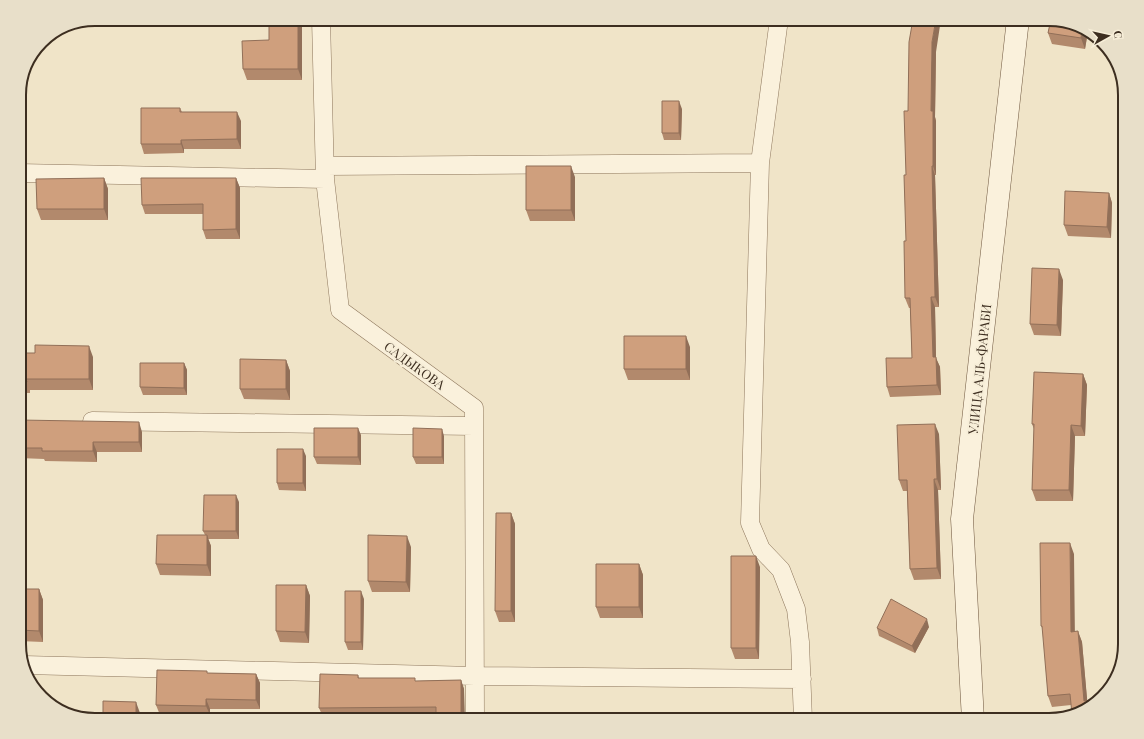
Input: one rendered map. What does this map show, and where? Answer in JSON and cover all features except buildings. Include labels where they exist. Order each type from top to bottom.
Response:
[{"type":"main road","name":"УЛИЦА АЛЬ-ФАРАБИ","points":[[973,713],[962,519],[1017,26]]},
{"type":"street","name":"САДЫКОВА","points":[[321,26],[325,172],[340,310],[474,408],[475,713]]},
{"type":"street","points":[[777,26],[760,163],[750,523],[761,549],[781,570],[796,609],[800,642],[802,713]]},
{"type":"street","points":[[26,173],[325,172],[760,163]]},
{"type":"street","points":[[75,421],[474,426]]},
{"type":"street","points":[[29,665],[474,676],[802,679]]}]
